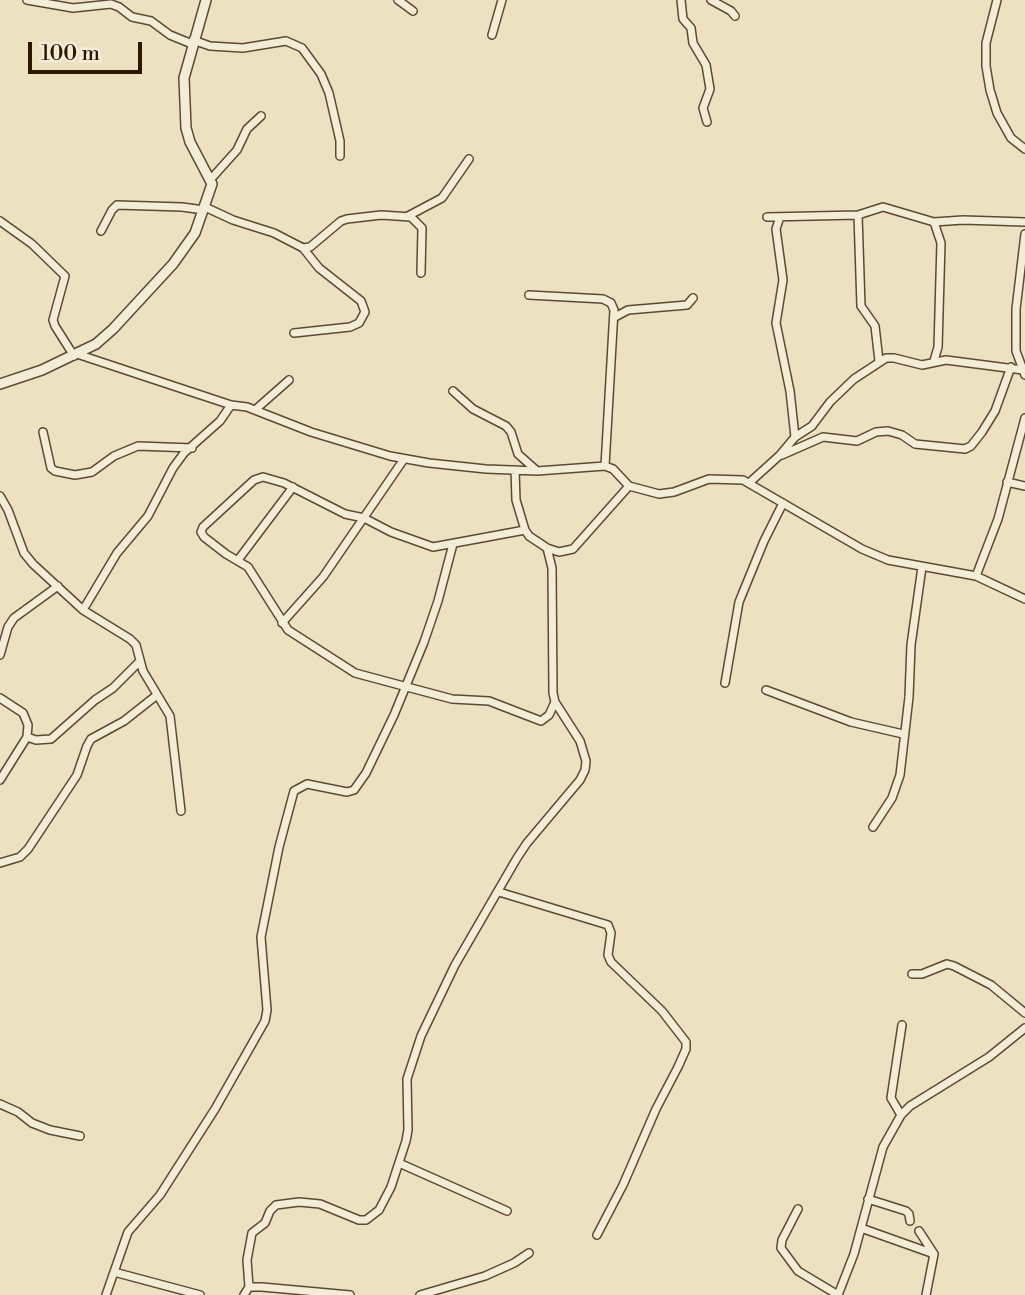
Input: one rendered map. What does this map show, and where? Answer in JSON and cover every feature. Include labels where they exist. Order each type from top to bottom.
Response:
[{"type":"street","points":[[27,0],[73,8],[117,3],[125,13],[144,18],[170,35],[210,46],[243,48],[286,41],[302,48],[321,74],[329,93],[340,141],[340,156]]},
{"type":"street","points":[[0,384],[42,370],[96,344],[173,264],[195,233],[211,191],[211,180],[190,142],[186,128],[184,78],[206,0]]},
{"type":"street","points":[[398,0],[413,11]]},
{"type":"street","points":[[492,35],[502,0]]},
{"type":"street","points":[[681,0],[683,19],[691,29],[693,43],[706,65],[710,89],[703,108],[708,122]]},
{"type":"street","points":[[711,0],[732,11],[735,16]]},
{"type":"street","points":[[996,0],[986,43],[990,90],[997,113],[1011,138],[1025,149]]},
{"type":"street","points":[[211,180],[237,150],[247,129],[261,116]]},
{"type":"street","points":[[407,217],[442,198],[469,159]]},
{"type":"street","points":[[102,231],[117,205],[182,207],[205,209],[274,233],[303,248],[319,268],[361,301],[365,312],[359,323],[350,327],[293,333]]},
{"type":"street","points":[[767,217],[858,215],[883,207],[934,222],[1025,222]]},
{"type":"street","points":[[303,248],[310,247],[346,219],[381,215],[407,217],[416,220],[422,228],[421,273]]},
{"type":"street","points":[[858,215],[862,306],[875,326],[879,361]]},
{"type":"street","points":[[780,217],[776,229],[783,280],[776,323],[795,437]]},
{"type":"street","points":[[0,221],[32,244],[65,276],[53,320],[76,355],[255,410],[311,432],[429,464],[537,471],[605,466],[613,469],[629,486],[659,494],[674,492],[709,479],[724,478],[749,483],[862,549],[888,560],[976,576],[1025,599]]},
{"type":"street","points":[[934,222],[941,243],[938,347],[934,361]]},
{"type":"street","points":[[1024,372],[1016,351],[1016,309],[1025,234]]},
{"type":"street","points":[[529,295],[603,299],[611,303],[615,317],[605,466]]},
{"type":"street","points":[[615,317],[628,310],[687,305],[693,298]]},
{"type":"street","points":[[938,347],[946,360]]},
{"type":"street","points":[[749,483],[780,455],[795,437],[813,426],[830,402],[854,379],[879,361],[894,358],[922,365],[946,360],[1011,367],[1024,372]]},
{"type":"street","points":[[780,455],[823,437],[857,440],[876,432],[888,431],[902,435],[915,444],[965,449],[971,446],[995,411],[1011,367]]},
{"type":"street","points":[[255,410],[289,380]]},
{"type":"street","points":[[453,391],[473,409],[506,426],[511,432],[518,454],[537,471]]},
{"type":"street","points":[[83,610],[117,553],[148,516],[173,467],[184,453],[220,421],[232,405]]},
{"type":"street","points":[[976,576],[994,530],[1025,418]]},
{"type":"street","points":[[43,432],[51,468],[75,475],[92,472],[114,456],[138,446],[192,448]]},
{"type":"street","points":[[282,623],[323,577],[404,459]]},
{"type":"street","points":[[515,470],[516,500],[525,530],[529,536],[547,548],[559,552],[573,549],[629,486]]},
{"type":"street","points":[[525,530],[433,547],[364,518],[345,514],[293,487],[263,477],[254,480],[203,527],[201,532],[252,572],[282,623],[294,636],[355,673],[453,699],[489,701],[541,721],[549,715],[555,702],[552,568],[547,548]]},
{"type":"street","points":[[1007,482],[1025,486]]},
{"type":"street","points":[[238,560],[293,487]]},
{"type":"street","points":[[0,496],[24,553],[83,610],[130,639],[135,645],[140,661],[170,716],[181,811]]},
{"type":"street","points":[[725,682],[739,602],[783,503]]},
{"type":"street","points":[[106,1295],[128,1232],[160,1195],[215,1109],[267,1016],[261,937],[293,791],[307,784],[347,792],[354,790],[394,715],[424,642],[453,544]]},
{"type":"street","points":[[873,827],[892,798],[900,775],[916,597],[922,566]]},
{"type":"street","points":[[0,655],[8,627],[14,618],[58,586]]},
{"type":"street","points":[[27,737],[36,740],[51,739],[95,700],[113,688],[140,661]]},
{"type":"street","points":[[766,690],[851,722],[904,734]]},
{"type":"street","points":[[0,863],[20,858],[28,849],[77,775],[91,739],[124,721],[157,695]]},
{"type":"street","points":[[0,698],[26,717],[28,725],[27,737],[0,780]]},
{"type":"street","points":[[244,1295],[250,1287],[247,1260],[251,1234],[265,1223],[273,1207],[281,1203],[312,1203],[366,1220],[379,1210],[384,1202],[408,1130],[407,1079],[421,1035],[455,965],[527,842],[580,780],[585,770],[586,761],[580,741],[555,702]]},
{"type":"street","points":[[499,892],[608,925],[611,933],[608,955],[611,962],[662,1011],[686,1042],[686,1049],[678,1067],[597,1235]]},
{"type":"street","points":[[912,974],[922,974],[947,964],[954,966],[991,985],[1025,1013]]},
{"type":"street","points":[[901,1115],[891,1098],[902,1025]]},
{"type":"street","points":[[798,1209],[782,1240],[781,1248],[798,1271],[838,1295],[861,1228],[887,1137],[901,1115],[918,1101],[989,1057],[1025,1028]]},
{"type":"street","points":[[0,1104],[18,1112],[32,1123],[80,1136]]},
{"type":"street","points":[[399,1163],[507,1210]]},
{"type":"street","points":[[868,1199],[906,1211],[910,1221]]},
{"type":"street","points":[[861,1228],[934,1254]]},
{"type":"street","points":[[919,1231],[934,1254],[926,1295]]},
{"type":"street","points":[[420,1295],[485,1276],[529,1253]]},
{"type":"street","points":[[114,1272],[200,1295]]},
{"type":"street","points":[[250,1287],[350,1295]]}]
